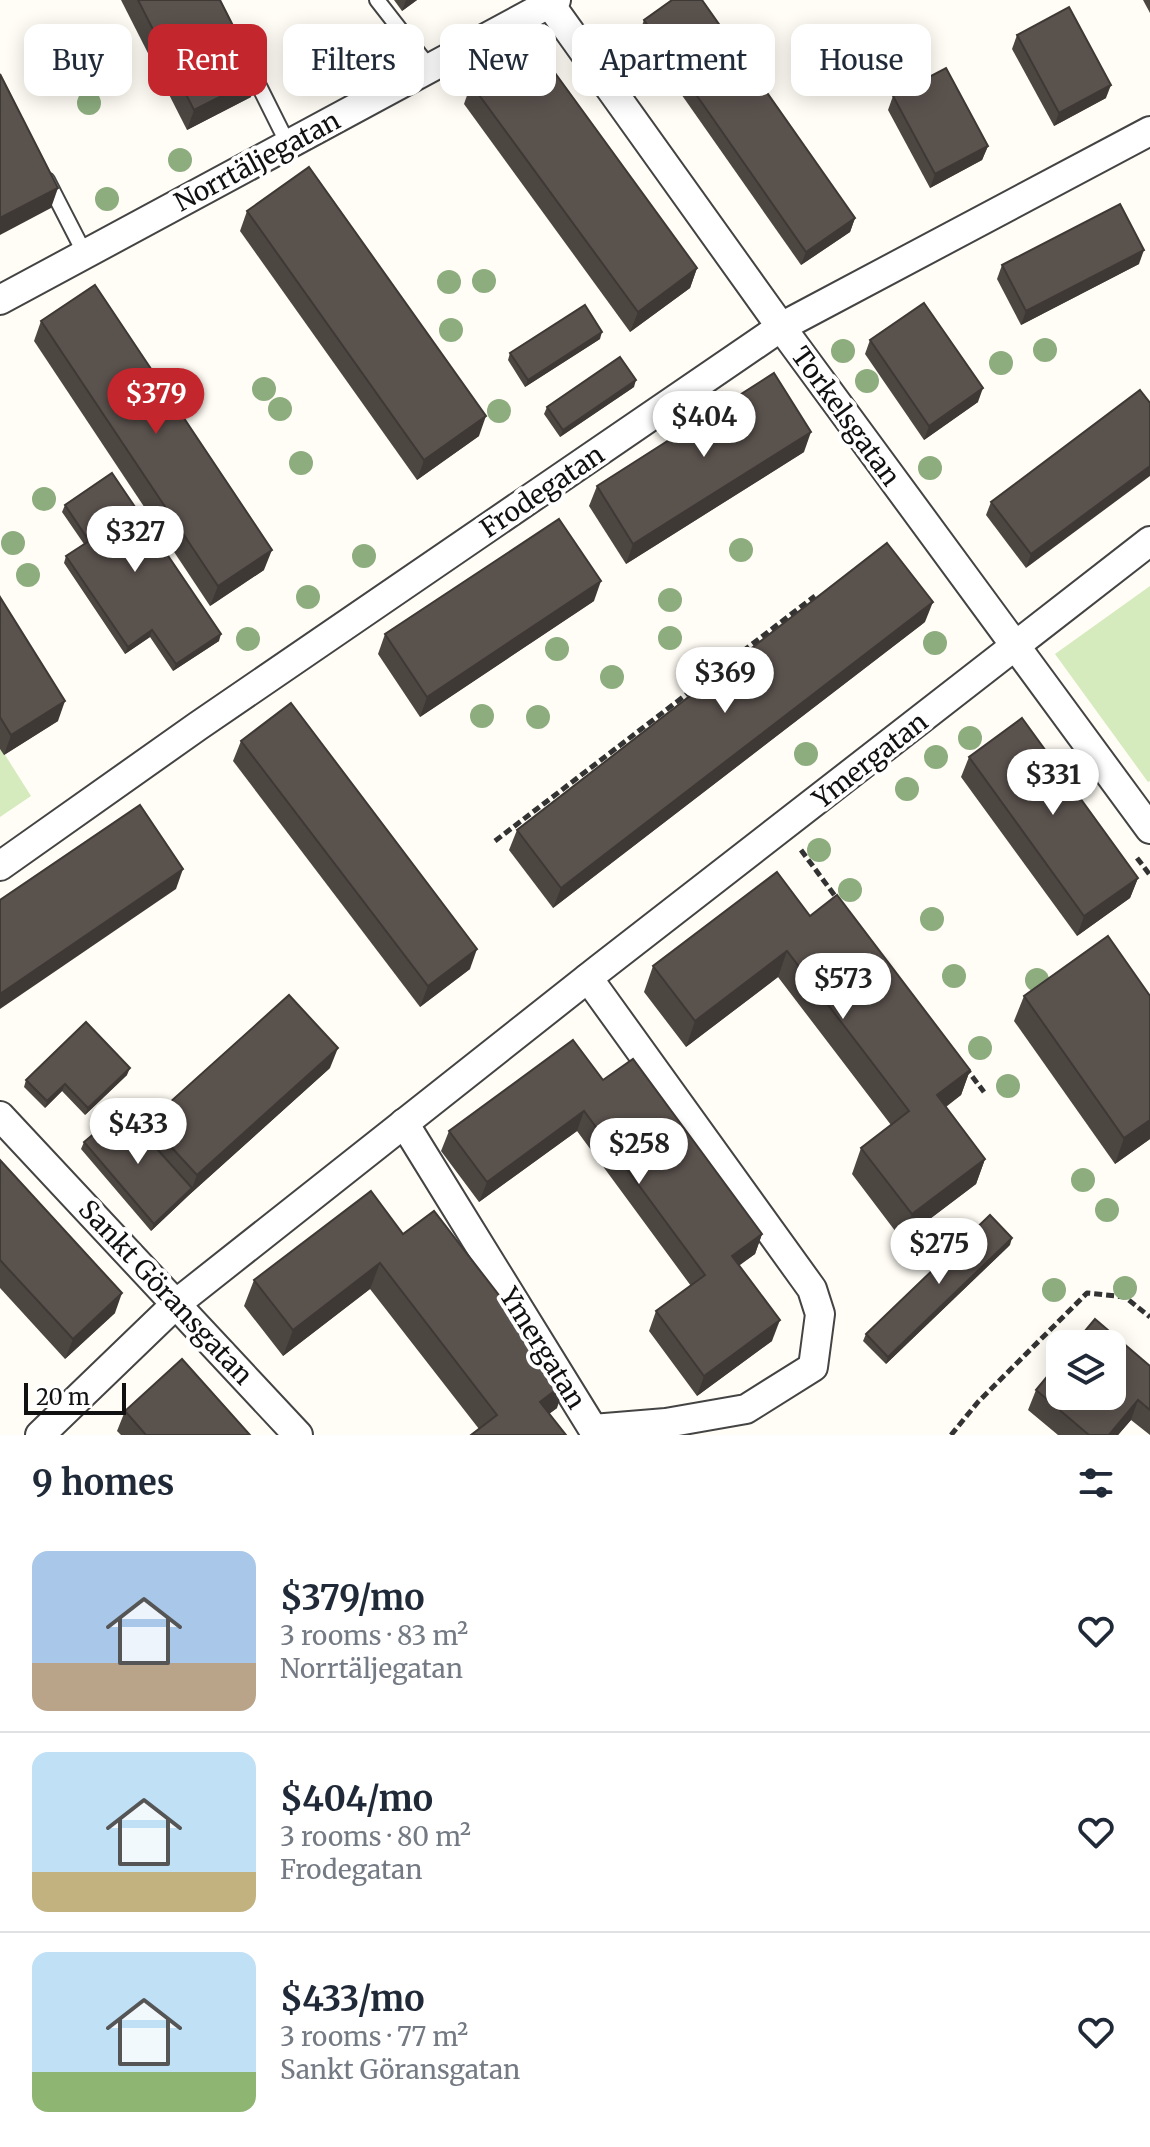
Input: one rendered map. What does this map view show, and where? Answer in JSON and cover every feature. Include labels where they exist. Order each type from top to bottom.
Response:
[{"type":"street","name":"Norrtäljegatan","points":[[0,300],[551,1]]},
{"type":"street","name":"Torkelsgatan","points":[[551,1],[781,327],[1150,829]]},
{"type":"street","name":"Frodegatan","points":[[0,866],[198,726],[781,327],[1150,131]]},
{"type":"street","name":"Ymergatan","points":[[40,1435],[177,1303],[588,978],[1150,541]]},
{"type":"street","name":"Ymergatan","points":[[404,1123],[593,1429],[666,1423],[746,1409],[813,1367],[820,1314],[812,1289],[588,978]]},
{"type":"street","name":"Sankt Göransgatan","points":[[0,1116],[298,1435]]},
{"type":"lane","points":[[377,0],[430,68]]},
{"type":"lane","points":[[265,96],[288,144]]},
{"type":"lane","points":[[43,170],[85,254]]},
{"type":"path","points":[[495,841],[815,596]]},
{"type":"path","points":[[783,827],[846,911]]},
{"type":"path","points":[[956,1056],[984,1092]]},
{"type":"path","points":[[951,1435],[1007,1371],[1087,1293],[1125,1297],[1150,1317]]},
{"type":"green space","points":[[1150,586],[1150,781],[1148,782],[1055,654]]},
{"type":"green space","points":[[0,747],[31,796],[0,817]]},
{"type":"building","points":[[138,0],[220,0],[232,24],[150,24]]},
{"type":"building","points":[[672,0],[702,0],[719,24],[647,24],[644,20]]},
{"type":"building","points":[[1069,7],[1111,85],[1059,113],[1017,35]]},
{"type":"building","points":[[946,68],[988,146],[935,174],[893,96],[931,96],[931,76]]},
{"type":"building","points":[[0,74],[58,188],[0,218]]},
{"type":"building","points":[[556,74],[697,268],[638,312],[480,96],[556,96]]},
{"type":"building","points":[[187,96],[222,96],[194,110]]},
{"type":"building","points":[[697,96],[769,96],[855,218],[806,252]]},
{"type":"building","points":[[309,167],[486,416],[424,460],[247,211]]},
{"type":"building","points":[[1120,204],[1144,250],[1026,311],[1002,265]]},
{"type":"building","points":[[95,285],[272,550],[218,586],[41,321]]},
{"type":"building","points":[[924,303],[983,388],[929,426],[870,340]]},
{"type":"building","points":[[585,305],[602,332],[528,380],[510,353]]},
{"type":"building","points":[[620,357],[636,380],[563,430],[547,407]]},
{"type":"building","points":[[774,373],[811,432],[633,544],[597,486]]},
{"type":"building","points":[[1140,390],[1150,403],[1150,466],[1031,554],[991,502]]},
{"type":"building","points":[[112,473],[221,634],[176,664],[152,630],[128,647],[66,556],[89,541],[65,505]]},
{"type":"building","points":[[559,519],[601,581],[427,697],[385,634]]},
{"type":"building","points":[[887,543],[933,602],[561,888],[517,830]]},
{"type":"building","points":[[0,597],[65,701],[11,735],[0,717]]},
{"type":"building","points":[[291,703],[477,949],[428,986],[241,741]]},
{"type":"building","points":[[1022,718],[1138,878],[1084,916],[969,757]]},
{"type":"building","points":[[140,805],[183,869],[0,994],[0,900]]},
{"type":"building","points":[[777,872],[810,916],[837,895],[970,1070],[937,1095],[985,1159],[912,1214],[861,1148],[909,1111],[787,951],[695,1021],[653,966]]},
{"type":"building","points":[[1108,936],[1150,996],[1150,1120],[1124,1138],[1024,996]]},
{"type":"building","points":[[289,995],[338,1048],[197,1175],[148,1122]]},
{"type":"building","points":[[86,1022],[130,1068],[88,1108],[65,1084],[47,1101],[26,1080]]},
{"type":"building","points":[[573,1040],[603,1080],[633,1059],[762,1234],[732,1256],[780,1320],[704,1376],[656,1311],[705,1275],[584,1111],[487,1182],[449,1131]]},
{"type":"building","points":[[122,1110],[192,1188],[154,1224],[84,1142]]},
{"type":"building","points":[[0,1160],[122,1293],[73,1339],[0,1260]]},
{"type":"building","points":[[371,1191],[403,1234],[434,1211],[566,1382],[540,1402],[566,1435],[471,1435],[497,1415],[380,1263],[293,1330],[254,1280]]},
{"type":"building","points":[[990,1215],[1012,1238],[888,1357],[866,1334]]},
{"type":"building","points":[[1095,1319],[1108,1330],[1086,1330]]},
{"type":"building","points":[[1126,1345],[1150,1366],[1150,1410],[1138,1400],[1109,1435],[1089,1435],[1060,1410],[1126,1410]]},
{"type":"building","points":[[182,1359],[250,1435],[146,1435],[125,1411]]},
{"type":"building","points":[[1046,1378],[1046,1398],[1036,1390]]}]
